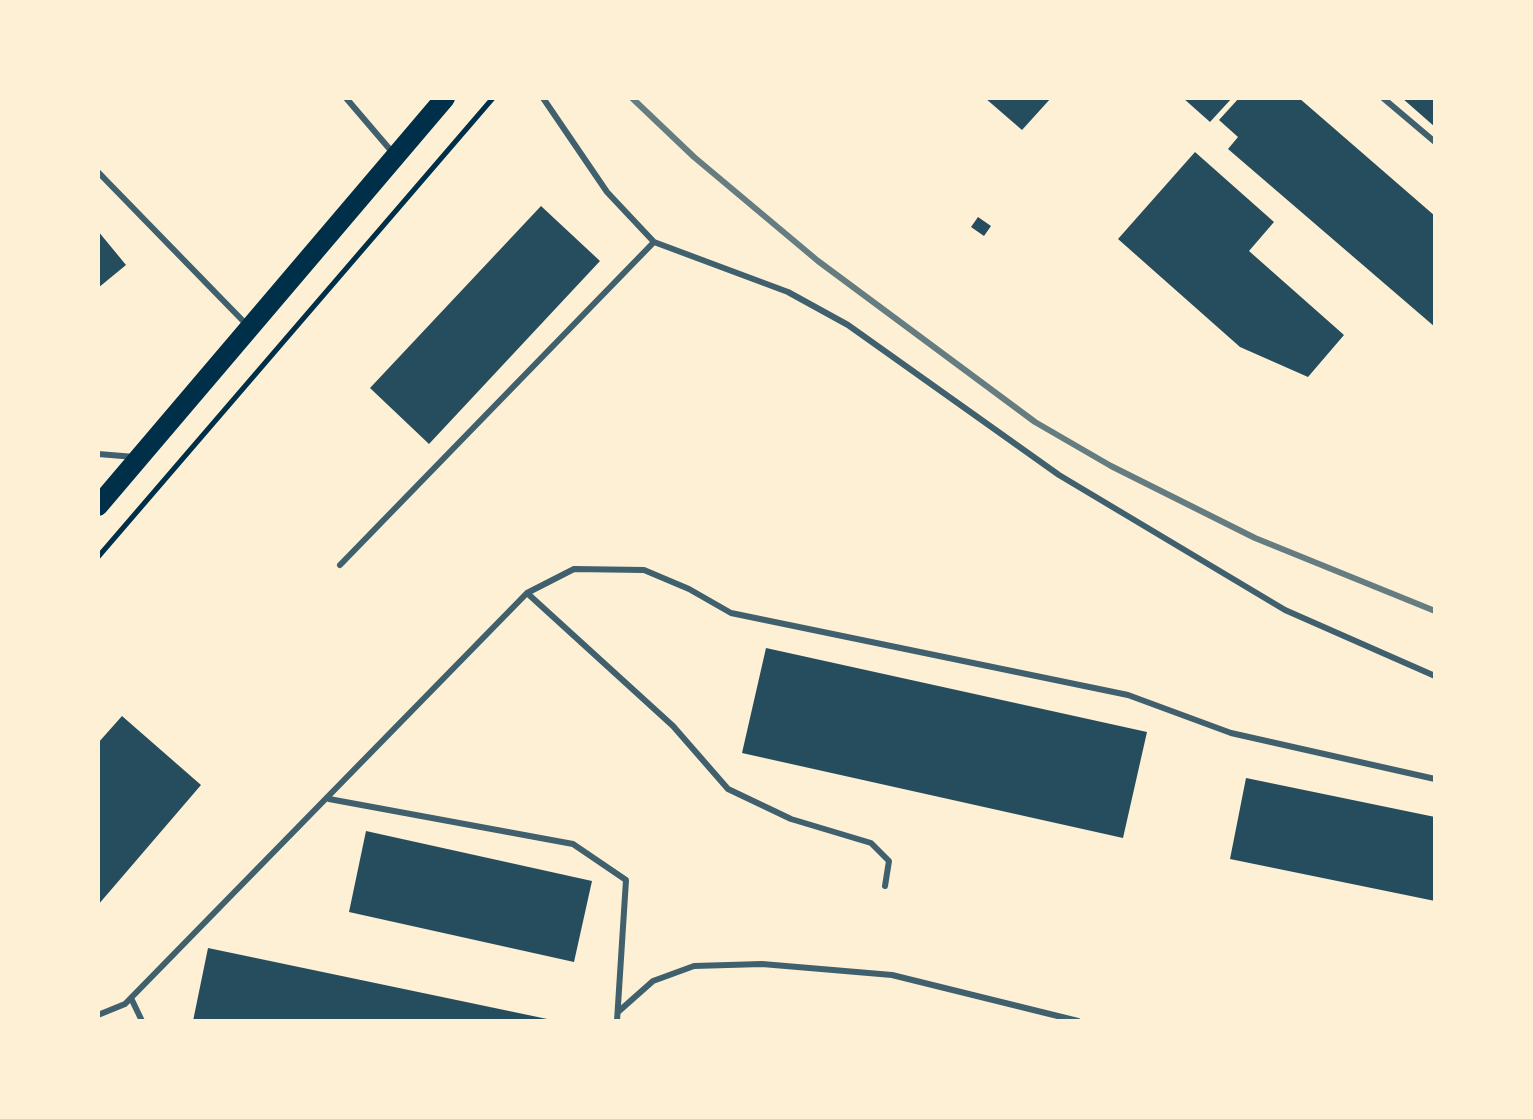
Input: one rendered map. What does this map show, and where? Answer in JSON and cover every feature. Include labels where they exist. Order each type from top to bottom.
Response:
[{"type":"main road","points":[[98,506],[445,98]]},
{"type":"lane","points":[[346,98],[396,156]]},
{"type":"lane","points":[[543,98],[607,192],[654,242],[788,292],[836,318],[1059,475],[1285,610],[1410,668],[1435,676]]},
{"type":"lane","points":[[1383,98],[1435,142]]},
{"type":"lane","points":[[98,172],[249,327]]},
{"type":"lane","points":[[340,565],[654,242]]},
{"type":"lane","points":[[98,454],[139,457]]},
{"type":"lane","points":[[98,1015],[125,1004],[206,917],[329,799],[527,593],[574,569],[644,570],[689,589],[731,613],[1128,695],[1231,733],[1435,779]]},
{"type":"lane","points":[[527,593],[673,726],[728,789],[791,819],[871,843],[889,861],[885,886]]},
{"type":"lane","points":[[329,799],[573,844],[626,880],[617,1021]]},
{"type":"lane","points":[[618,1012],[653,981],[694,966],[762,964],[892,975],[1078,1021]]},
{"type":"lane","points":[[131,998],[142,1021]]},
{"type":"path","points":[[98,557],[493,98]]},
{"type":"building","points":[[985,98],[1051,98],[1022,130]]},
{"type":"building","points":[[1183,98],[1232,98],[1210,122]]},
{"type":"building","points":[[1239,98],[1299,98],[1435,216],[1435,327],[1228,149],[1238,137],[1219,120]]},
{"type":"building","points":[[1402,98],[1435,98],[1435,127]]},
{"type":"building","points":[[1195,152],[1274,222],[1249,251],[1344,335],[1308,377],[1240,347],[1118,239]]},
{"type":"building","points":[[541,206],[600,261],[429,444],[370,388]]},
{"type":"building","points":[[978,217],[991,226],[984,236],[971,227]]},
{"type":"building","points":[[98,231],[126,265],[98,288]]},
{"type":"building","points":[[766,648],[1147,732],[1123,838],[742,753]]},
{"type":"building","points":[[122,716],[201,785],[98,905],[98,743]]},
{"type":"building","points":[[1246,778],[1435,817],[1435,901],[1230,859]]},
{"type":"building","points":[[366,831],[592,881],[574,962],[349,912]]},
{"type":"building","points":[[208,948],[552,1020],[552,1021],[193,1021]]},
{"type":"railway","points":[[632,98],[694,157],[818,261],[1035,422],[1111,466],[1255,538],[1435,611]]}]
